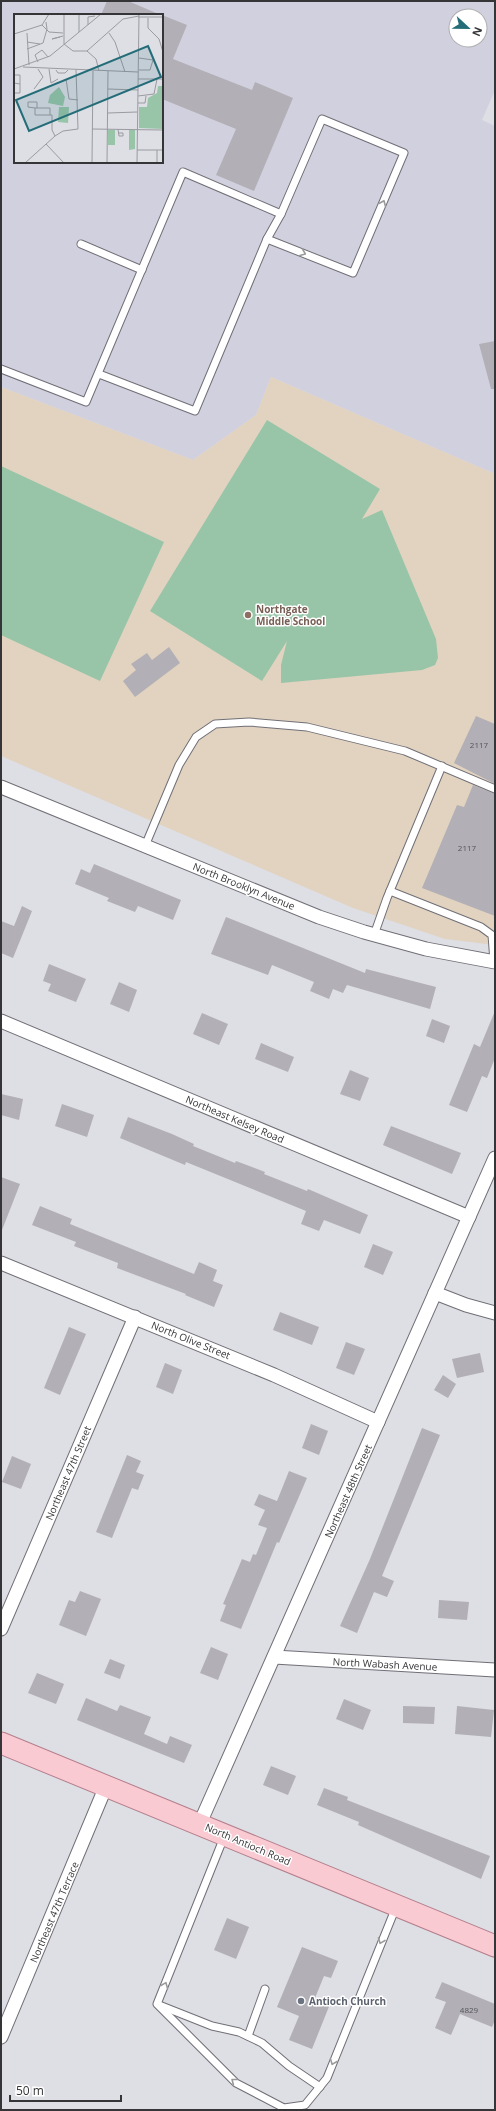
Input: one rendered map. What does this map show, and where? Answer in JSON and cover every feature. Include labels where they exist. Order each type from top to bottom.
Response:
[{"type":"main road","name":"North Antioch Road","points":[[1,1743],[495,1946]]},
{"type":"street","name":"North Brooklyn Avenue","points":[[1,786],[319,917],[374,935],[426,949],[494,962]]},
{"type":"street","name":"Northeast Kelsey Road","points":[[1,1022],[469,1217]]},
{"type":"street","name":"Northeast 48th Street","points":[[200,1824],[495,1158]]},
{"type":"street","name":"North Olive Street","points":[[1,1263],[274,1375],[378,1422]]},
{"type":"street","points":[[435,1293],[466,1305],[495,1313]]},
{"type":"street","name":"Northeast 47th Street","points":[[1,1629],[135,1317]]},
{"type":"street","name":"North Wabash Avenue","points":[[274,1657],[495,1670]]},
{"type":"street","name":"Northeast 47th Terrace","points":[[1,2037],[106,1786]]},
{"type":"lane","points":[[98,374],[195,411],[267,239],[281,214],[322,119],[404,153],[353,273],[267,239]]},
{"type":"lane","points":[[1,369],[86,402],[183,172],[281,214]]},
{"type":"lane","points":[[80,244],[142,270]]},
{"type":"lane","points":[[145,846],[179,765],[196,738],[215,724],[249,722],[307,727],[404,752],[442,766],[495,789]]},
{"type":"lane","points":[[374,935],[390,891],[442,766]]},
{"type":"lane","points":[[390,891],[481,927],[492,935],[494,962]]},
{"type":"lane","points":[[157,2004],[225,1834]]},
{"type":"lane","points":[[157,2004],[236,2083],[284,2108],[305,2105],[327,2078],[396,1905]]},
{"type":"lane","points":[[248,2036],[265,1989]]},
{"type":"lane","points":[[157,2004],[212,2026],[239,2032],[262,2043],[290,2066],[320,2087]]},
{"type":"shaded area","points":[[1,1],[495,1],[495,90],[482,120],[495,126],[495,474],[271,377],[256,415],[193,460],[1,387]]},
{"type":"shaded area","name":"Northgate Middle School","points":[[271,377],[495,474],[495,945],[445,939],[353,908],[1,756],[1,387],[193,460],[256,415]]},
{"type":"green space","points":[[267,420],[380,489],[362,519],[382,510],[436,639],[438,658],[435,665],[422,670],[281,683],[281,665],[287,641],[262,681],[150,611]]},
{"type":"green space","points":[[1,466],[164,542],[100,681],[1,635]]},
{"type":"building","points":[[107,1],[128,1],[159,14],[101,14]]},
{"type":"building","points":[[163,15],[187,25],[173,59],[252,90],[255,82],[293,98],[254,191],[216,175],[236,129],[163,99]]},
{"type":"building","points":[[495,341],[495,389],[491,389],[479,344]]},
{"type":"building","points":[[169,647],[180,663],[135,697],[123,681],[136,670],[131,664],[147,653],[152,660]]},
{"type":"building","points":[[476,716],[495,724],[495,784],[454,763]]},
{"type":"building","points":[[473,785],[495,794],[495,916],[422,888],[457,805],[464,807]]},
{"type":"building","points":[[94,864],[181,900],[173,920],[138,906],[135,912],[107,901],[109,898],[75,884],[81,869],[90,873]]},
{"type":"building","points":[[22,906],[32,911],[13,958],[1,953],[1,921],[14,926]]},
{"type":"building","points":[[226,917],[365,973],[366,969],[436,987],[430,1009],[347,985],[343,993],[333,989],[329,999],[310,991],[314,982],[272,965],[268,975],[211,954]]},
{"type":"building","points":[[49,964],[86,979],[76,1002],[48,991],[51,984],[43,981]]},
{"type":"building","points":[[119,982],[137,990],[129,1012],[110,1004]]},
{"type":"building","points":[[495,1011],[495,1058],[487,1078],[482,1076],[467,1112],[449,1105],[474,1044],[480,1047]]},
{"type":"building","points":[[202,1013],[228,1024],[219,1045],[193,1034]]},
{"type":"building","points":[[432,1019],[450,1026],[444,1043],[426,1036]]},
{"type":"building","points":[[261,1043],[294,1057],[288,1072],[255,1059]]},
{"type":"building","points":[[350,1070],[369,1078],[360,1101],[340,1094]]},
{"type":"building","points":[[1,1094],[23,1099],[19,1120],[1,1115]]},
{"type":"building","points":[[62,1104],[94,1115],[87,1137],[55,1126]]},
{"type":"building","points":[[128,1117],[172,1134],[194,1144],[193,1146],[235,1163],[236,1161],[265,1172],[264,1174],[307,1191],[308,1189],[368,1215],[360,1234],[324,1220],[319,1231],[301,1224],[306,1211],[186,1162],[185,1165],[120,1138]]},
{"type":"building","points":[[391,1126],[461,1153],[452,1174],[383,1145]]},
{"type":"building","points":[[1,1177],[20,1184],[2,1230],[1,1229]]},
{"type":"building","points":[[40,1206],[72,1219],[70,1224],[194,1274],[199,1262],[217,1270],[213,1281],[223,1285],[214,1307],[185,1295],[186,1294],[117,1268],[118,1263],[74,1246],[76,1242],[32,1225]]},
{"type":"building","points":[[373,1244],[393,1252],[383,1275],[364,1267]]},
{"type":"building","points":[[280,1312],[319,1327],[312,1345],[273,1330]]},
{"type":"building","points":[[69,1327],[86,1334],[60,1395],[44,1388]]},
{"type":"building","points":[[346,1342],[365,1349],[354,1375],[336,1368]]},
{"type":"building","points":[[480,1353],[484,1372],[457,1378],[452,1359]]},
{"type":"building","points":[[165,1363],[182,1370],[173,1394],[156,1387]]},
{"type":"building","points":[[443,1375],[456,1384],[448,1398],[434,1390]]},
{"type":"building","points":[[311,1424],[328,1431],[319,1455],[302,1448]]},
{"type":"building","points":[[422,1428],[440,1435],[382,1576],[394,1581],[387,1597],[374,1592],[357,1633],[340,1626],[370,1559]]},
{"type":"building","points":[[127,1455],[141,1461],[136,1472],[144,1475],[138,1490],[132,1488],[112,1538],[96,1532]]},
{"type":"building","points":[[12,1456],[31,1464],[21,1489],[2,1482]]},
{"type":"building","points":[[289,1471],[307,1478],[279,1543],[277,1542],[241,1629],[220,1621],[226,1605],[223,1604],[242,1559],[250,1562],[253,1554],[256,1555],[267,1528],[258,1525],[265,1510],[254,1505],[259,1494],[277,1501]]},
{"type":"building","points":[[80,1591],[101,1599],[86,1636],[59,1625],[69,1600],[75,1602]]},
{"type":"building","points":[[439,1600],[469,1602],[467,1620],[438,1618]]},
{"type":"building","points":[[211,1647],[228,1654],[218,1680],[200,1673]]},
{"type":"building","points":[[110,1659],[125,1665],[120,1679],[104,1673]]},
{"type":"building","points":[[37,1673],[64,1684],[56,1704],[28,1693]]},
{"type":"building","points":[[86,1698],[117,1711],[120,1705],[151,1717],[144,1734],[167,1744],[170,1736],[192,1745],[184,1763],[77,1720]]},
{"type":"building","points":[[344,1699],[371,1710],[363,1730],[336,1719]]},
{"type":"building","points":[[403,1706],[435,1707],[434,1724],[403,1723]]},
{"type":"building","points":[[457,1706],[494,1710],[491,1737],[455,1734]]},
{"type":"building","points":[[271,1766],[296,1776],[288,1795],[263,1785]]},
{"type":"building","points":[[324,1788],[348,1797],[347,1800],[490,1856],[481,1879],[358,1825],[359,1822],[317,1805]]},
{"type":"building","points":[[227,1918],[249,1927],[236,1959],[214,1950]]},
{"type":"building","name":"Antioch Church","points":[[302,1947],[338,1961],[331,1978],[324,1976],[315,1998],[330,2004],[312,2049],[289,2040],[299,2016],[277,2007]]},
{"type":"building","points":[[442,1982],[495,2004],[495,2020],[492,2027],[460,2014],[451,2035],[435,2028],[446,2002],[435,1998]]},
{"type":"place","name":"Northgate Middle School","points":[[248,615]]},
{"type":"place","name":"Antioch Church","points":[[301,2001]]}]
